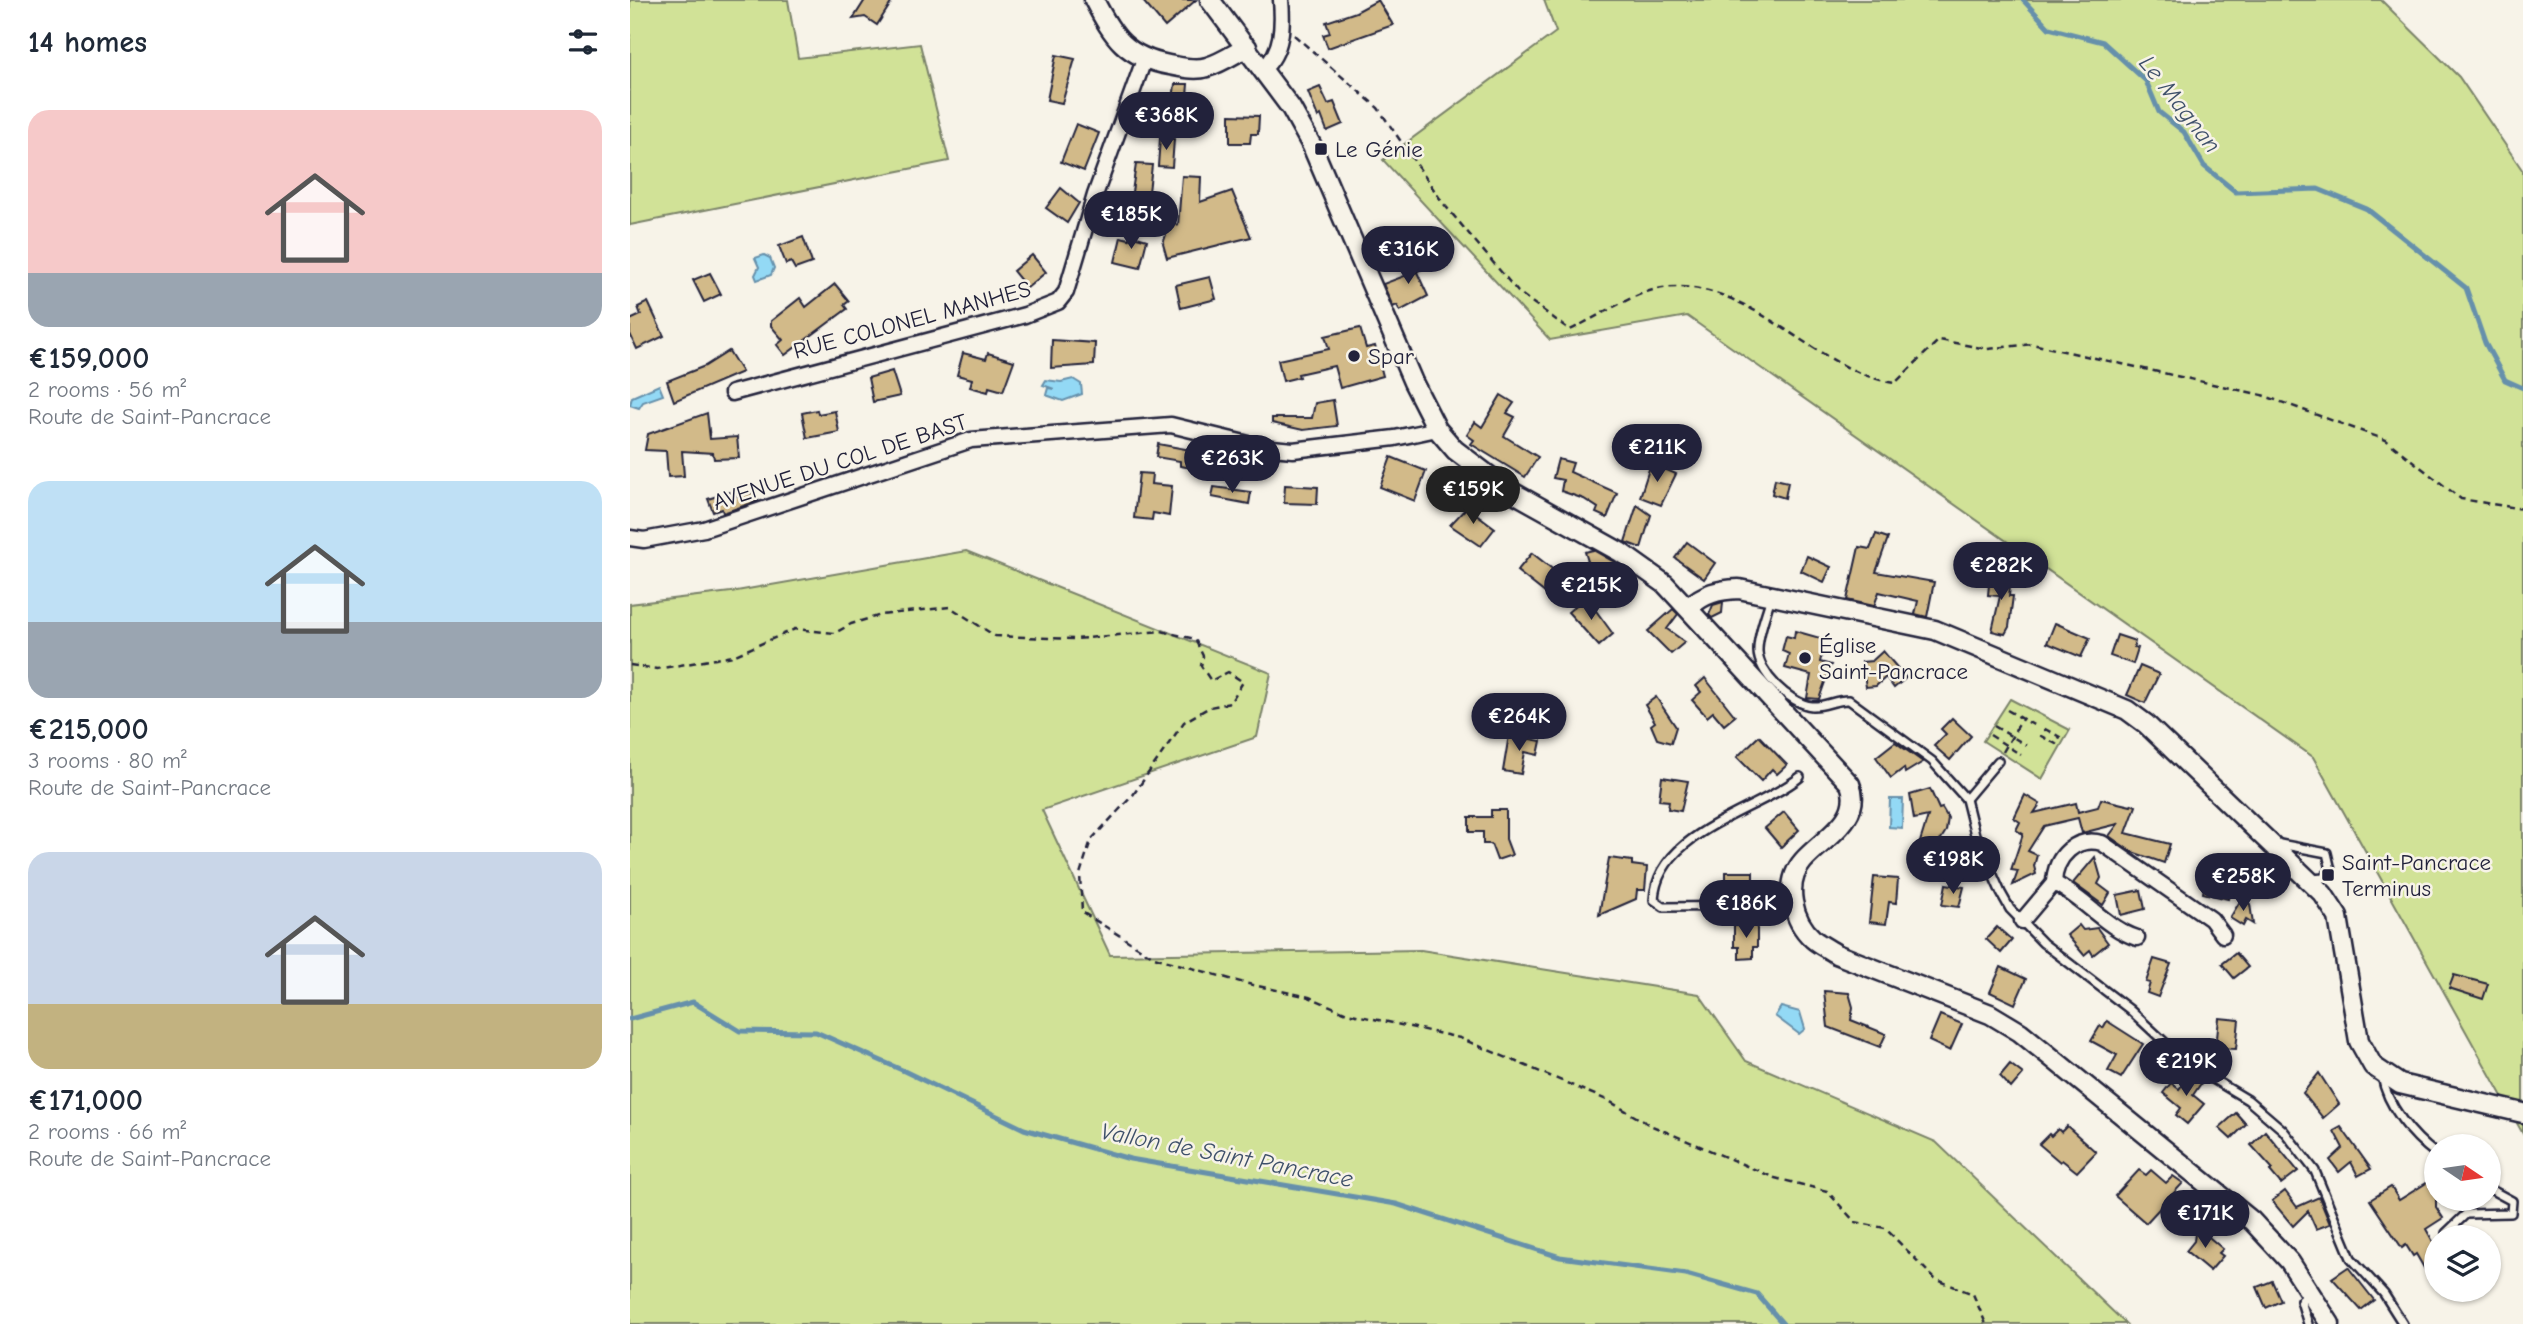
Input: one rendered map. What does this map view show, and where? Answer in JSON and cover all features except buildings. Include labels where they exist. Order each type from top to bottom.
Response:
[{"type":"street","points":[[1094,0],[1108,28],[1126,48],[1144,60],[1187,68],[1205,68],[1247,47]]},
{"type":"street","points":[[1210,0],[1291,108],[1320,161],[1413,382],[1437,429],[1455,450],[1479,471],[1634,561],[1689,607],[1841,772],[1853,792],[1844,823],[1801,863],[1793,879],[1792,901],[1798,919],[1813,939],[1836,954],[1990,1014],[2020,1031],[2252,1221],[2290,1262],[2330,1324]]},
{"type":"street","points":[[1263,69],[1276,52],[1283,25],[1281,0]]},
{"type":"street","name":"RUE COLONEL MANHES","points":[[732,393],[1025,315],[1058,302],[1068,287],[1095,195],[1144,60]]},
{"type":"street","name":"AVENUE DU COL DE BAST","points":[[630,538],[644,540],[704,529],[971,440],[1171,425],[1261,447],[1293,450],[1395,438],[1437,429]]},
{"type":"street","points":[[1689,607],[1704,595],[1718,590],[1740,589],[1935,631],[2127,710],[2146,724],[2323,894],[2338,917],[2359,1041],[2366,1057],[2381,1072],[2411,1087],[2523,1113]]},
{"type":"street","points":[[2022,921],[2054,883],[2054,873],[2064,853],[2081,842],[2102,844],[2211,919],[2223,935]]},
{"type":"street","points":[[2054,883],[2083,900],[2123,933],[2137,938]]},
{"type":"lane","points":[[1771,596],[1757,653],[1766,671],[1781,689],[1799,702],[1813,706],[1845,700],[1856,704],[1931,761],[1966,799],[1975,835],[2001,893],[2022,921],[2043,943],[2129,1009],[2188,1064],[2248,1100],[2283,1130],[2315,1171],[2351,1258],[2384,1294],[2403,1324]]},
{"type":"lane","points":[[1966,799],[1998,761]]},
{"type":"lane","points":[[1792,901],[1765,906],[1664,906],[1654,900],[1660,873],[1670,858],[1724,818],[1780,793],[1800,777]]},
{"type":"lane","points":[[2267,841],[2327,853],[2332,864],[2328,875],[2307,878]]},
{"type":"lane","points":[[2381,1072],[2384,1089],[2415,1136],[2424,1144]]},
{"type":"lane","points":[[2454,1225],[2466,1214],[2511,1213],[2512,1201],[2501,1195]]},
{"type":"lane","points":[[2308,1324],[2301,1301],[2310,1293]]},
{"type":"path","points":[[1283,25],[1378,108],[1443,203],[1518,292],[1570,330],[1656,289],[1705,288],[1763,317],[1870,379],[1895,383],[1939,340],[1987,349],[2032,344],[2262,395],[2386,440],[2461,499],[2523,509]]},
{"type":"path","points":[[630,664],[657,668],[733,656],[795,629],[835,633],[851,624],[881,615],[950,607],[995,636],[1076,639],[1161,631],[1195,639],[1203,656],[1201,666],[1211,681],[1228,672],[1243,682],[1230,703],[1210,707],[1184,722],[1133,795],[1091,840],[1080,874],[1082,912],[1154,957],[1244,983],[1309,997],[1347,1013],[1460,1038],[1609,1101],[1650,1125],[1775,1178],[1828,1192],[1855,1222],[1885,1228],[1935,1279],[1973,1294],[1986,1324]]},
{"type":"path","points":[[2007,710],[2037,727]]},
{"type":"path","points":[[1998,761],[2022,719]]},
{"type":"path","points":[[1994,726],[2026,746]]},
{"type":"path","points":[[2045,729],[2060,737],[2056,744],[2041,736],[2045,729]]},
{"type":"path","points":[[1990,735],[2021,755]]},
{"type":"green space","points":[[630,0],[788,0],[798,58],[920,44],[949,161],[630,225]]},
{"type":"green space","points":[[1544,0],[2381,0],[2459,77],[2523,171],[2523,1134],[2313,757],[1687,316],[1550,340],[1383,160],[1556,32]]},
{"type":"green space","points":[[966,551],[1271,673],[1257,737],[1042,810],[1110,955],[1421,950],[1699,994],[1746,1061],[1936,1142],[2126,1324],[630,1324],[630,604],[731,592]]},
{"type":"green space","points":[[2010,699],[2070,730],[2042,779],[1983,741]]},
{"type":"water","points":[[764,255],[770,258],[774,268],[771,275],[757,280],[755,275],[759,267],[755,258]]},
{"type":"water","points":[[1073,379],[1081,384],[1082,394],[1063,401],[1046,395],[1048,388],[1054,389],[1043,385],[1046,380],[1061,382]]},
{"type":"water","points":[[659,385],[663,395],[643,402],[639,408],[630,405],[632,397]]},
{"type":"water","points":[[1890,799],[1903,799],[1902,828],[1889,827]]},
{"type":"water","points":[[1781,1007],[1800,1012],[1805,1029],[1799,1034],[1775,1016]]},
{"type":"waterway","name":"Le Magnan","points":[[2023,0],[2049,28],[2103,42],[2146,81],[2159,112],[2184,132],[2204,166],[2236,192],[2318,189],[2367,209],[2466,288],[2485,343],[2505,380],[2523,388]]},
{"type":"waterway","name":"Vallon de Saint Pancrace","points":[[630,1019],[693,1002],[740,1031],[816,1032],[1024,1129],[1130,1159],[1396,1204],[1560,1257],[1686,1274],[1757,1294],[1783,1324]]},
{"type":"place","name":"Le Génie","points":[[1321,149]]},
{"type":"place","name":"Spar","points":[[1354,356]]},
{"type":"place","name":"Église Saint-Pancrace","points":[[1805,658]]},
{"type":"place","name":"Saint-Pancrace Terminus","points":[[2328,875]]}]
